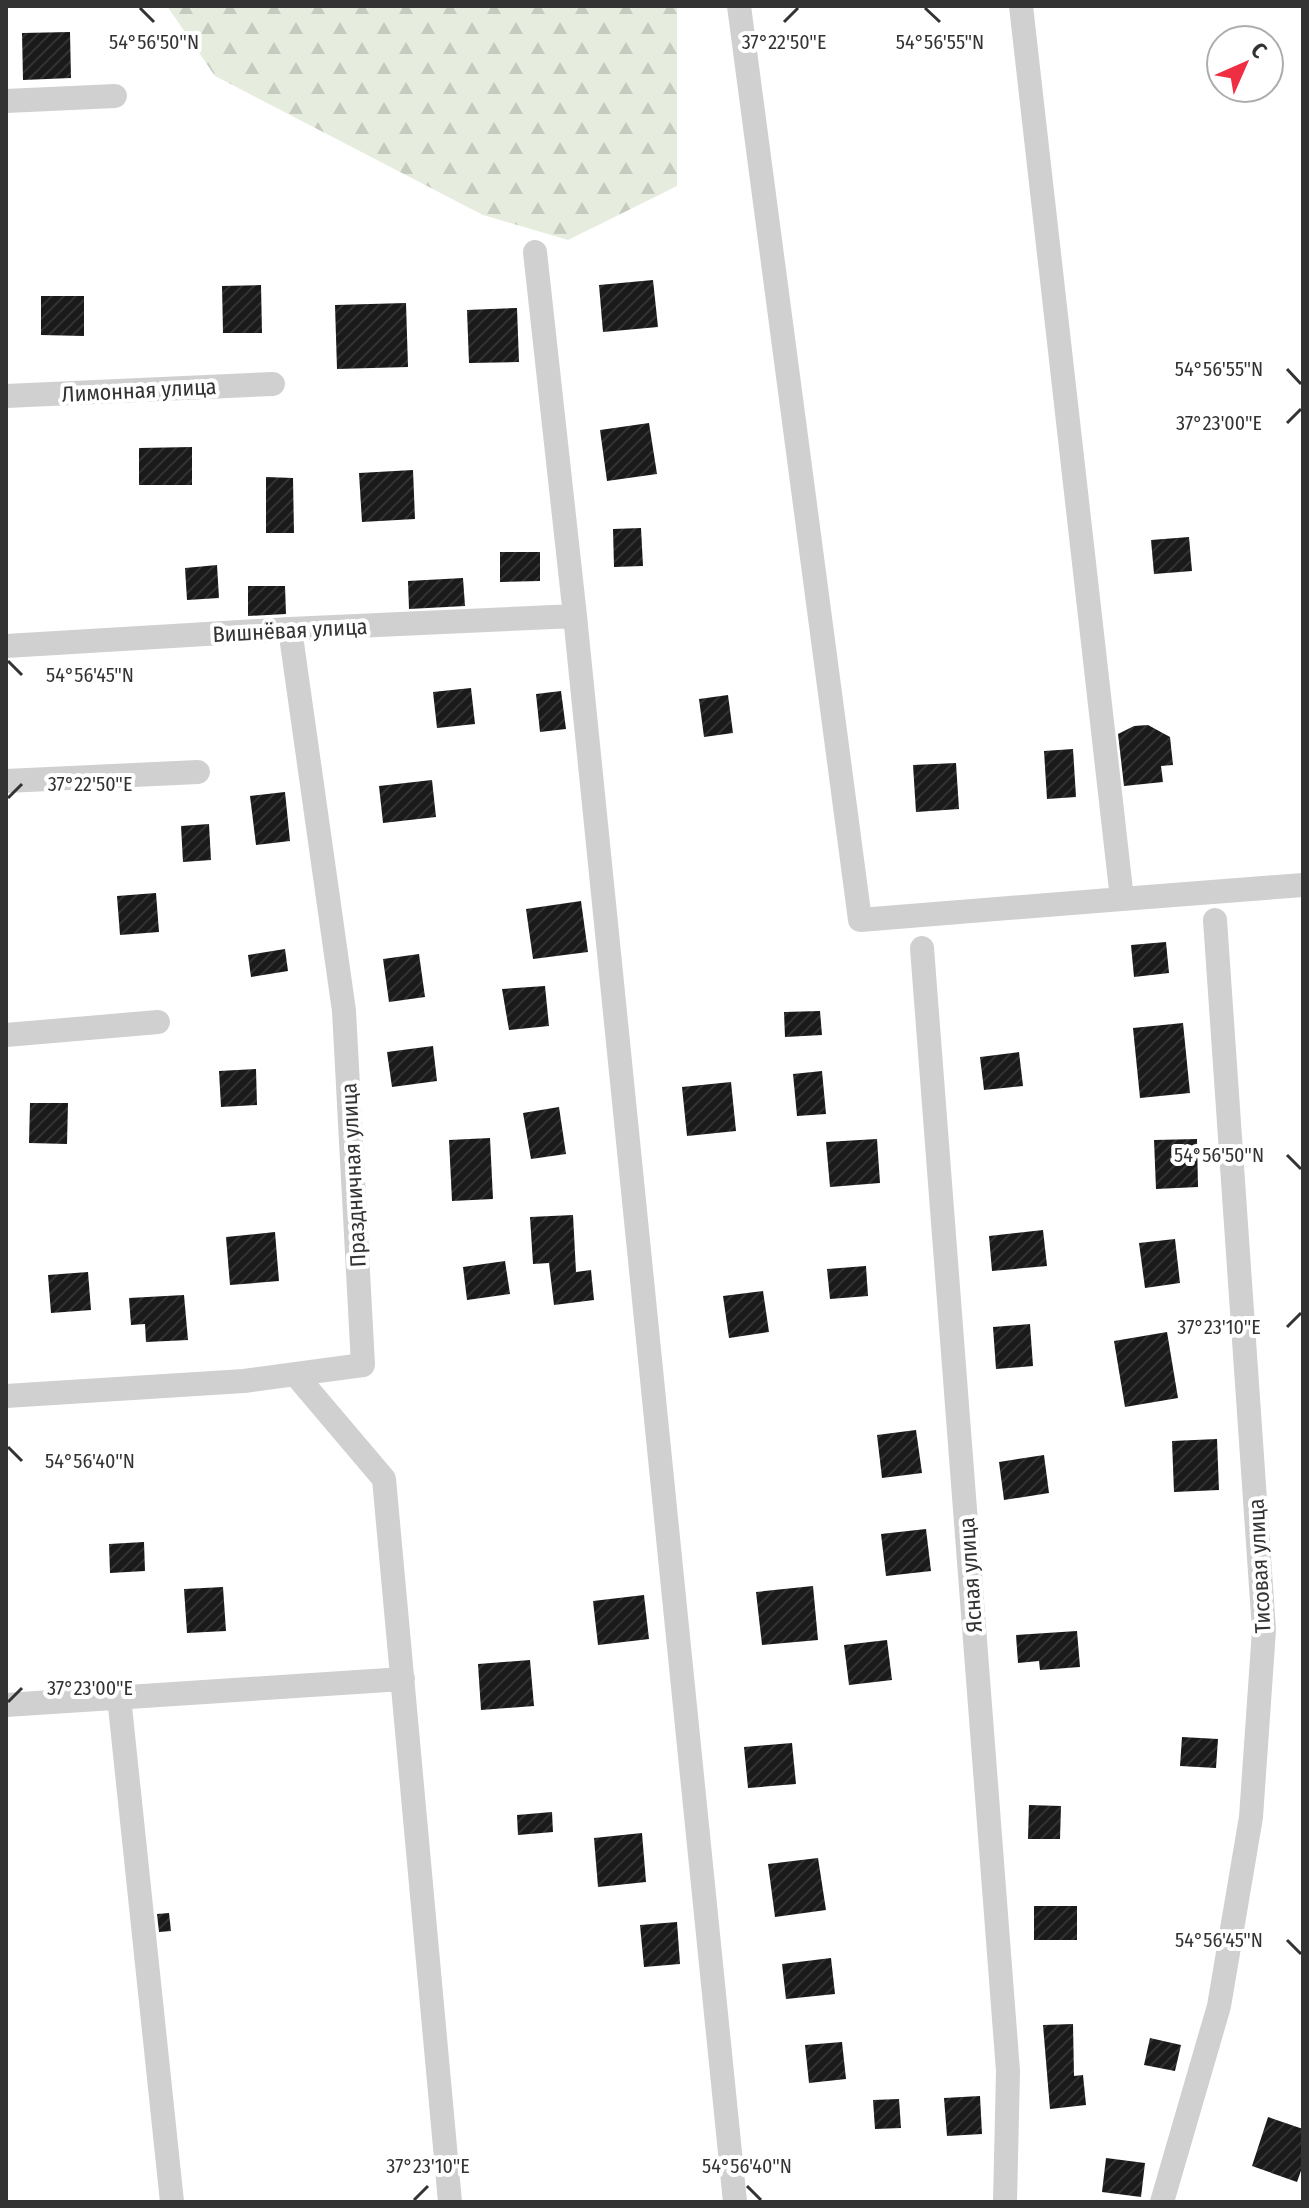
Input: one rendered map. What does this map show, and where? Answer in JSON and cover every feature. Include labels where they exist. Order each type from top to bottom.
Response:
[{"type":"street","points":[[739,6],[860,920],[1303,885]]},
{"type":"street","points":[[1021,6],[1122,899]]},
{"type":"street","points":[[6,101],[115,96]]},
{"type":"street","points":[[535,252],[575,616],[735,2202]]},
{"type":"street","name":"Лимонная улица","points":[[6,396],[273,384]]},
{"type":"street","name":"Вишнёвая улица","points":[[6,646],[575,616]]},
{"type":"street","name":"Праздничная улица","points":[[6,1396],[228,1382],[363,1365],[344,1011],[290,629]]},
{"type":"street","points":[[6,781],[198,772]]},
{"type":"street","name":"Тисовая улица","points":[[1162,2202],[1219,2006],[1251,1817],[1264,1630],[1215,920]]},
{"type":"street","name":"Ясная улица","points":[[922,948],[1008,2071],[1005,2202]]},
{"type":"street","points":[[6,1035],[158,1022]]},
{"type":"street","points":[[295,1374],[384,1479],[450,2202]]},
{"type":"street","points":[[6,1705],[403,1679]]},
{"type":"street","points":[[119,1697],[172,2202]]},
{"type":"green space","points":[[167,6],[677,6],[677,186],[568,240],[483,215],[215,76]]},
{"type":"building","points":[[70,32],[71,78],[23,80],[22,33]]},
{"type":"building","points":[[653,280],[658,327],[603,332],[599,285]]},
{"type":"building","points":[[261,285],[262,333],[223,333],[222,286]]},
{"type":"building","points":[[41,296],[84,296],[84,336],[41,335]]},
{"type":"building","points":[[406,303],[408,367],[337,369],[335,305]]},
{"type":"building","points":[[517,308],[519,362],[469,363],[467,310]]},
{"type":"building","points":[[649,423],[657,474],[607,481],[600,430]]},
{"type":"building","points":[[192,447],[192,485],[139,485],[139,448]]},
{"type":"building","points":[[413,470],[415,519],[362,522],[359,473]]},
{"type":"building","points":[[266,477],[293,478],[294,533],[266,533]]},
{"type":"building","points":[[641,528],[643,566],[614,567],[613,529]]},
{"type":"building","points":[[1189,537],[1192,571],[1154,574],[1151,540]]},
{"type":"building","points":[[500,552],[540,552],[540,581],[500,582]]},
{"type":"building","points":[[217,565],[219,598],[187,600],[185,568]]},
{"type":"building","points":[[463,578],[465,606],[409,609],[408,581]]},
{"type":"building","points":[[248,586],[285,586],[286,614],[248,616]]},
{"type":"building","points":[[471,688],[475,724],[437,728],[433,692]]},
{"type":"building","points":[[561,691],[566,729],[540,732],[536,694]]},
{"type":"building","points":[[728,695],[733,733],[704,737],[699,699]]},
{"type":"building","points":[[1148,725],[1170,737],[1173,765],[1161,766],[1163,782],[1124,786],[1118,734],[1134,726]]},
{"type":"building","points":[[1073,749],[1076,797],[1047,799],[1044,751]]},
{"type":"building","points":[[956,763],[959,809],[916,812],[913,765]]},
{"type":"building","points":[[432,780],[436,817],[383,823],[379,786]]},
{"type":"building","points":[[285,792],[290,841],[256,845],[250,796]]},
{"type":"building","points":[[209,824],[211,860],[183,862],[181,826]]},
{"type":"building","points":[[156,893],[159,932],[120,935],[117,896]]},
{"type":"building","points":[[581,901],[588,952],[533,959],[526,909]]},
{"type":"building","points":[[1166,942],[1169,973],[1134,977],[1131,945]]},
{"type":"building","points":[[285,949],[288,971],[251,977],[248,955]]},
{"type":"building","points":[[419,954],[425,997],[389,1002],[383,959]]},
{"type":"building","points":[[545,986],[549,1026],[509,1030],[502,989]]},
{"type":"building","points":[[820,1011],[822,1035],[785,1037],[784,1012]]},
{"type":"building","points":[[1183,1023],[1190,1093],[1140,1098],[1133,1028]]},
{"type":"building","points":[[433,1046],[437,1081],[392,1087],[387,1052]]},
{"type":"building","points":[[1019,1052],[1023,1086],[984,1090],[980,1057]]},
{"type":"building","points":[[256,1069],[257,1105],[221,1107],[219,1071]]},
{"type":"building","points":[[822,1071],[826,1114],[797,1116],[793,1074]]},
{"type":"building","points":[[731,1082],[736,1131],[687,1136],[682,1087]]},
{"type":"building","points":[[30,1103],[68,1103],[67,1144],[29,1143]]},
{"type":"building","points":[[559,1107],[566,1154],[531,1159],[523,1113]]},
{"type":"building","points":[[490,1138],[493,1199],[452,1201],[449,1140]]},
{"type":"building","points":[[877,1139],[880,1183],[830,1187],[826,1142]]},
{"type":"building","points":[[1197,1139],[1198,1187],[1156,1189],[1154,1140]]},
{"type":"building","points":[[573,1215],[576,1272],[591,1270],[594,1300],[554,1305],[549,1263],[533,1264],[530,1217]]},
{"type":"building","points":[[1043,1230],[1047,1266],[992,1271],[989,1236]]},
{"type":"building","points":[[275,1232],[279,1281],[230,1285],[226,1237]]},
{"type":"building","points":[[1175,1239],[1180,1283],[1145,1288],[1139,1243]]},
{"type":"building","points":[[505,1261],[510,1294],[467,1300],[463,1267]]},
{"type":"building","points":[[866,1266],[868,1296],[830,1299],[827,1269]]},
{"type":"building","points":[[88,1272],[91,1310],[51,1313],[48,1275]]},
{"type":"building","points":[[763,1291],[769,1332],[729,1338],[723,1296]]},
{"type":"building","points":[[184,1295],[188,1340],[146,1342],[145,1324],[131,1325],[129,1298]]},
{"type":"building","points":[[1030,1324],[1033,1366],[996,1369],[993,1327]]},
{"type":"building","points":[[1167,1332],[1178,1398],[1125,1407],[1114,1341]]},
{"type":"building","points":[[916,1430],[922,1473],[882,1478],[877,1435]]},
{"type":"building","points":[[1217,1439],[1219,1490],[1174,1492],[1172,1441]]},
{"type":"building","points":[[1044,1455],[1049,1493],[1004,1500],[999,1462]]},
{"type":"building","points":[[926,1529],[931,1571],[886,1576],[881,1534]]},
{"type":"building","points":[[144,1542],[145,1571],[110,1573],[109,1544]]},
{"type":"building","points":[[813,1586],[818,1640],[762,1645],[756,1592]]},
{"type":"building","points":[[223,1587],[226,1631],[187,1633],[184,1589]]},
{"type":"building","points":[[644,1595],[649,1639],[598,1645],[593,1601]]},
{"type":"building","points":[[1077,1631],[1080,1667],[1040,1670],[1039,1661],[1018,1663],[1016,1635]]},
{"type":"building","points":[[887,1640],[892,1680],[849,1685],[844,1645]]},
{"type":"building","points":[[530,1660],[534,1706],[481,1710],[478,1664]]},
{"type":"building","points":[[1182,1737],[1218,1739],[1216,1768],[1180,1766]]},
{"type":"building","points":[[792,1743],[796,1784],[748,1788],[744,1747]]},
{"type":"building","points":[[1029,1805],[1061,1806],[1060,1839],[1028,1839]]},
{"type":"building","points":[[552,1812],[553,1832],[518,1835],[517,1815]]},
{"type":"building","points":[[642,1833],[646,1882],[598,1887],[594,1838]]},
{"type":"building","points":[[818,1858],[826,1910],[775,1917],[768,1864]]},
{"type":"building","points":[[1034,1906],[1077,1906],[1077,1940],[1034,1940]]},
{"type":"building","points":[[169,1913],[171,1931],[159,1932],[157,1914]]},
{"type":"building","points":[[677,1922],[680,1964],[644,1967],[640,1925]]},
{"type":"building","points":[[831,1958],[835,1994],[786,1999],[782,1964]]},
{"type":"building","points":[[1073,2024],[1074,2076],[1083,2075],[1086,2105],[1050,2109],[1043,2025]]},
{"type":"building","points":[[1150,2038],[1181,2045],[1175,2071],[1144,2065]]},
{"type":"building","points":[[842,2042],[846,2079],[809,2083],[805,2045]]},
{"type":"building","points":[[980,2096],[982,2134],[947,2136],[944,2098]]},
{"type":"building","points":[[899,2099],[901,2128],[875,2129],[873,2100]]},
{"type":"building","points":[[1268,2117],[1303,2129],[1303,2165],[1297,2182],[1252,2166]]},
{"type":"building","points":[[1106,2158],[1145,2163],[1141,2197],[1102,2192]]}]
